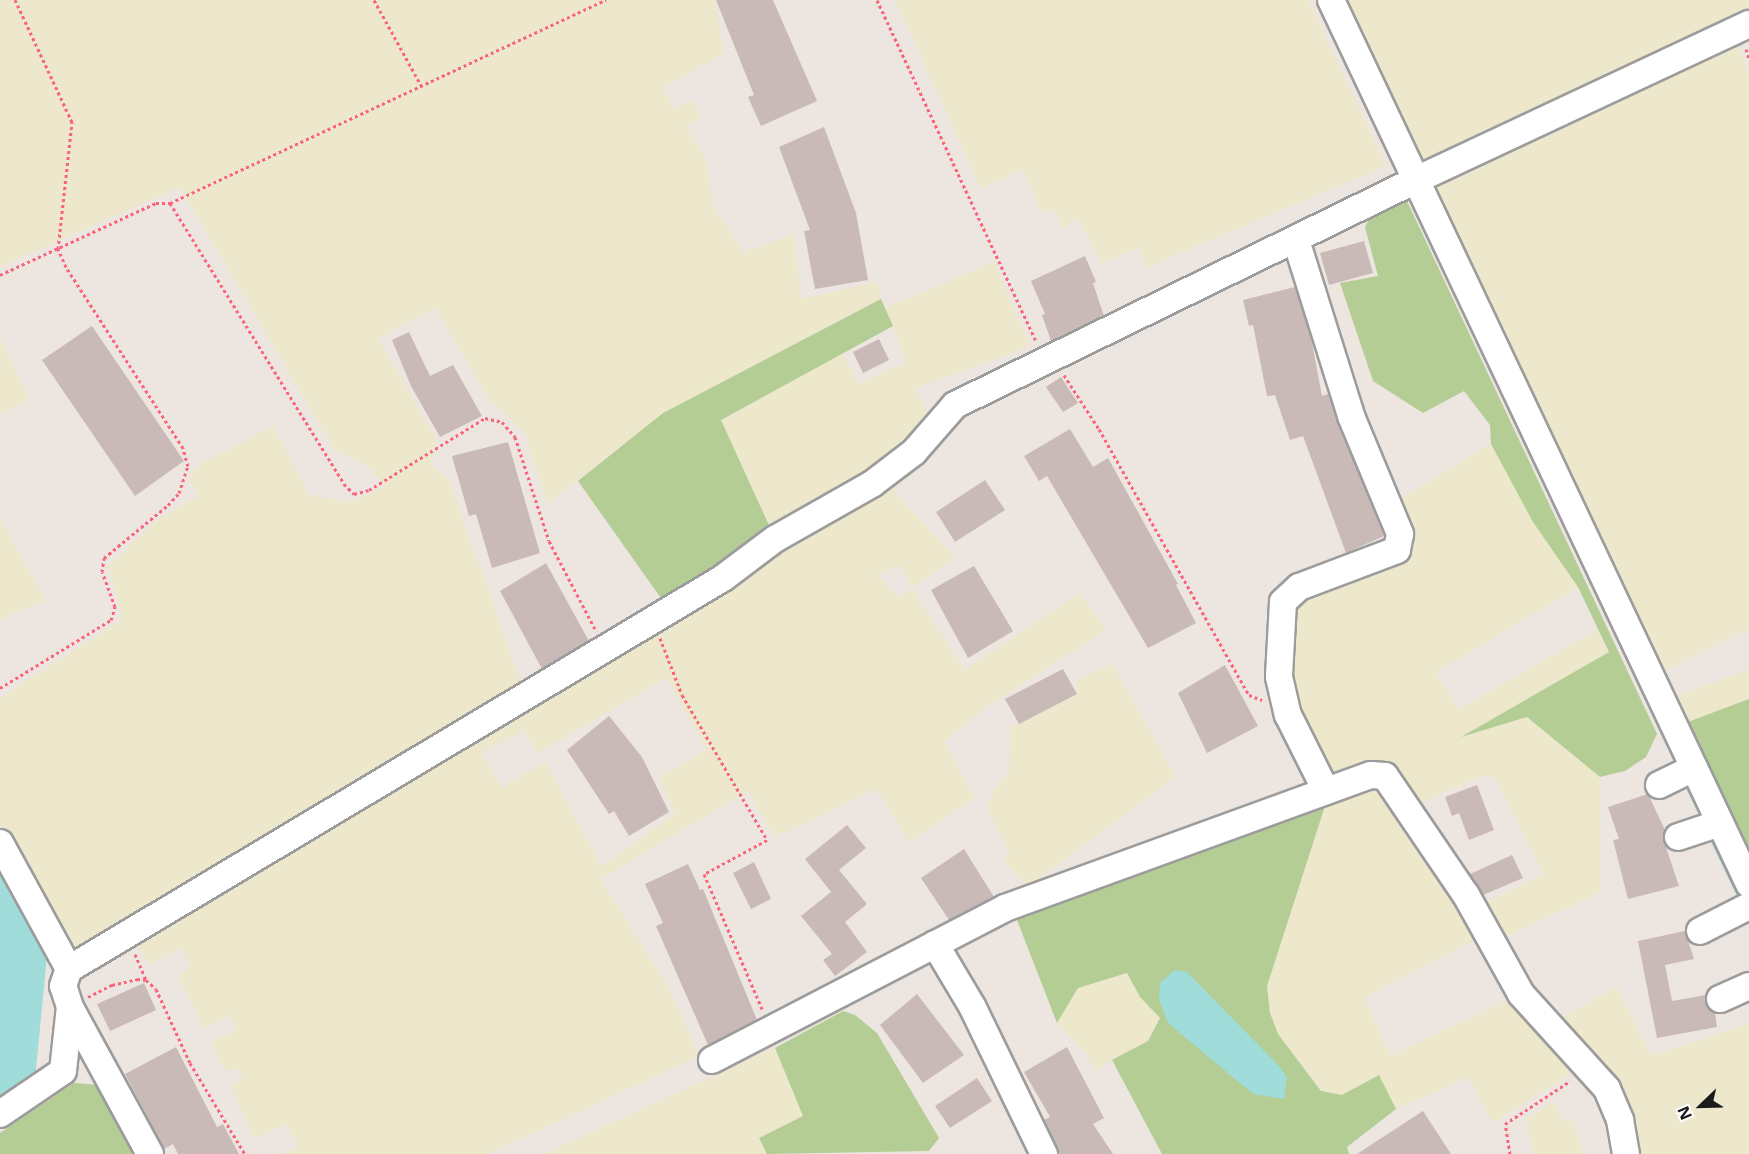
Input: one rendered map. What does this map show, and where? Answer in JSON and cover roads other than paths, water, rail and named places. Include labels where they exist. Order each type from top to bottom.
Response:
[{"type":"street","points":[[1331,0],[1749,884]]},
{"type":"street","points":[[150,1154],[70,1006],[63,986],[69,969],[652,621],[723,578],[776,539],[872,484],[914,452],[956,405],[1416,180],[1749,24]]},
{"type":"street","points":[[1296,240],[1351,416],[1400,534],[1397,550],[1299,587],[1283,602],[1279,677],[1288,715],[1326,791]]},
{"type":"street","points":[[1659,785],[1694,768]]},
{"type":"street","points":[[712,1059],[1005,908],[1371,775],[1385,776],[1466,895],[1521,994],[1607,1089],[1620,1120],[1626,1154]]},
{"type":"street","points":[[1678,837],[1720,823]]},
{"type":"street","points":[[0,843],[69,969]]},
{"type":"street","points":[[1700,930],[1749,906]]},
{"type":"street","points":[[935,944],[972,1006],[1044,1154]]},
{"type":"street","points":[[1720,999],[1749,986]]},
{"type":"street","points":[[0,1114],[63,1071],[70,1006]]},
{"type":"water","points":[[0,869],[47,956],[35,1079],[0,1103]]},
{"type":"water","points":[[1175,970],[1187,972],[1280,1067],[1287,1077],[1284,1099],[1253,1094],[1168,1023],[1159,999],[1160,983]]},
{"type":"waterway","points":[[1640,683],[1676,761]]},
{"type":"waterway","points":[[1688,787],[1701,814]]},
{"type":"waterway","points":[[1713,841],[1739,895]]}]
